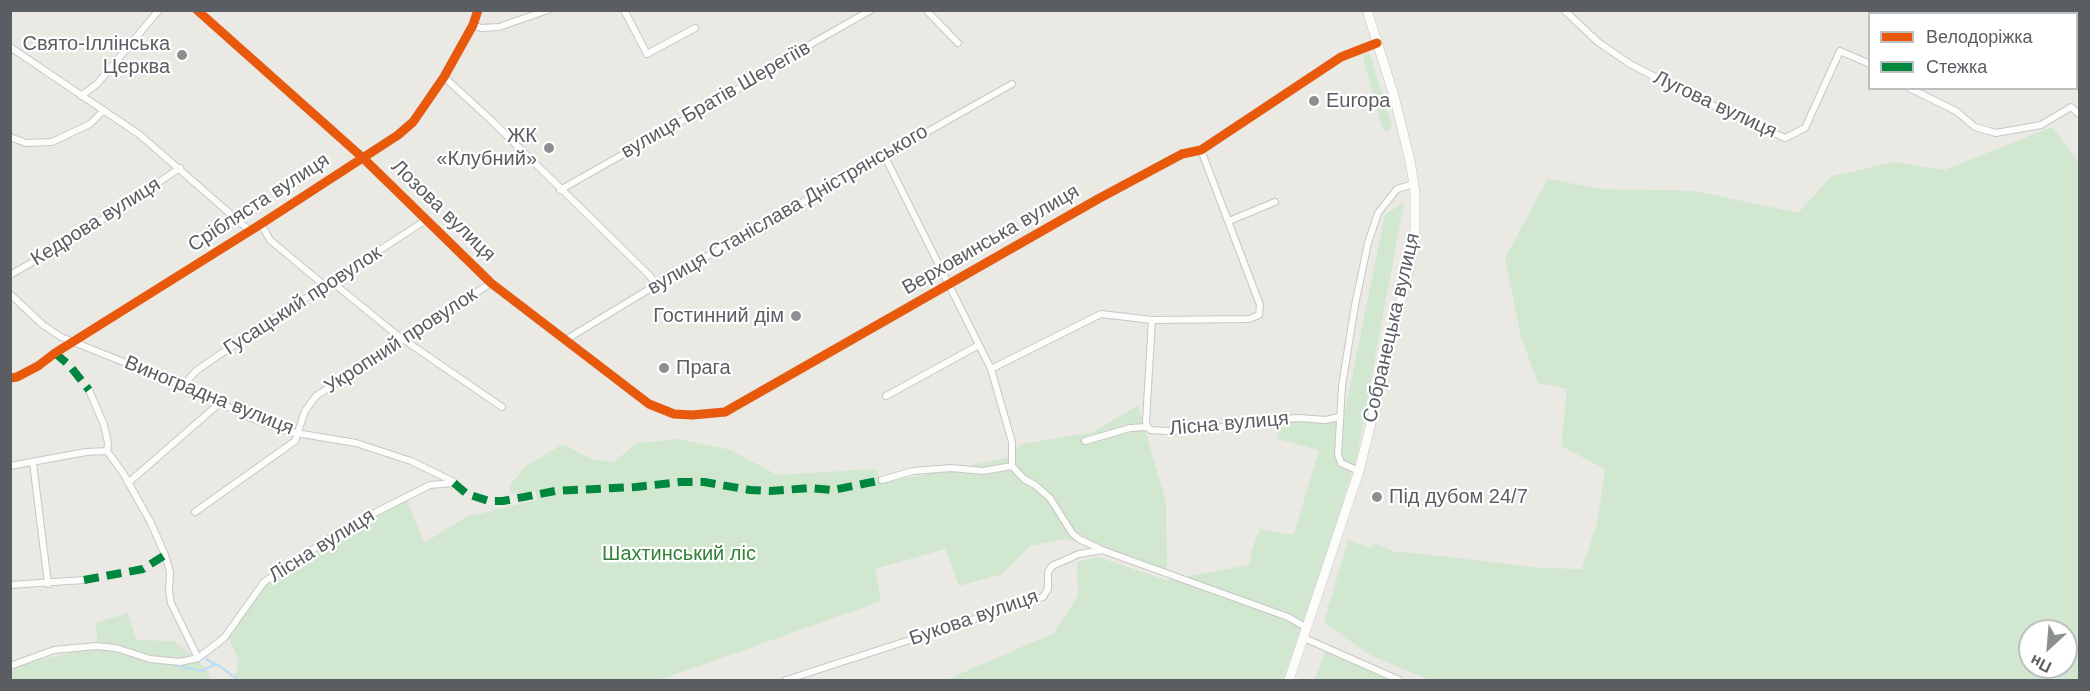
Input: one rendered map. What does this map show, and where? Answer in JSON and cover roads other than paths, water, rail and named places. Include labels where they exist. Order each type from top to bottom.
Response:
[{"type":"main road","name":"Собранецька вулиця","points":[[1289,681],[1359,471],[1410,264],[1415,229],[1414,184],[1399,115],[1367,10]]},
{"type":"street","points":[[81,96],[97,84],[159,10]]},
{"type":"street","name":"Лозова вулиця","points":[[197,10],[363,158],[491,283],[618,380]]},
{"type":"street","name":"Срібляста вулиця","points":[[10,378],[30,371],[398,135],[413,122],[444,77],[473,25],[478,10]]},
{"type":"street","points":[[473,25],[482,28],[499,27],[548,10]]},
{"type":"street","points":[[624,10],[647,54],[695,28]]},
{"type":"street","name":"вулиця Братів Шерегіїв","points":[[560,190],[735,91],[774,65],[871,10]]},
{"type":"street","points":[[926,10],[958,43]]},
{"type":"street","name":"Лугова вулиця","points":[[1564,10],[1598,42],[1630,64],[1700,100],[1785,138],[1805,128],[1840,51],[1868,64]]},
{"type":"street","name":"Верховинська вулиця","points":[[618,380],[649,404],[661,410],[692,415],[720,413],[948,286],[1098,199],[1175,158],[1200,150],[1341,57],[1377,42]]},
{"type":"street","points":[[10,47],[132,129],[180,168],[250,231]]},
{"type":"street","points":[[444,77],[649,275],[656,285]]},
{"type":"street","name":"вулиця Станіслава Дністрянського","points":[[567,339],[656,285],[1012,84]]},
{"type":"street","points":[[1914,90],[1956,111],[1975,127],[1995,133],[2041,125],[2071,107],[2079,115]]},
{"type":"street","points":[[10,137],[26,143],[52,142],[90,124],[104,110]]},
{"type":"street","points":[[991,369],[1101,314],[1152,320],[1249,319],[1259,315],[1260,305],[1200,150]]},
{"type":"street","points":[[884,155],[991,369],[1012,442],[1012,466],[1024,479],[1050,498],[1072,533],[1102,550]]},
{"type":"street","name":"Кедрова вулиця","points":[[10,275],[74,239],[180,168]]},
{"type":"street","name":"Собранецька вулиця","points":[[1359,471],[1341,463],[1338,455],[1339,417],[1348,346],[1374,223],[1397,189],[1414,184]]},
{"type":"street","points":[[1229,222],[1275,202]]},
{"type":"street","name":"Гусацький провулок","points":[[183,386],[196,371],[234,344],[426,220]]},
{"type":"street","points":[[261,224],[270,240],[324,285]]},
{"type":"street","points":[[332,282],[405,340],[502,406]]},
{"type":"street","name":"Укропний провулок","points":[[299,433],[305,411],[316,396],[491,283]]},
{"type":"street","name":"Виноградна вулиця","points":[[10,294],[43,325],[62,338],[222,402],[251,418],[290,432],[356,443],[411,461],[454,483]]},
{"type":"street","points":[[1147,427],[1152,320]]},
{"type":"street","points":[[886,396],[980,345]]},
{"type":"street","points":[[10,666],[54,650],[96,646],[116,648],[150,659],[180,662],[198,658],[171,603],[170,572],[165,555],[151,523],[107,451],[108,443],[104,425],[89,390]]},
{"type":"street","points":[[128,483],[222,402]]},
{"type":"street","name":"Лісна вулиця","points":[[1085,441],[1130,428],[1147,427],[1151,430],[1166,431],[1209,429],[1279,419],[1326,420],[1339,417]]},
{"type":"street","points":[[195,512],[295,441],[299,433]]},
{"type":"street","points":[[10,466],[86,452],[107,451]]},
{"type":"street","points":[[33,463],[48,584]]},
{"type":"street","points":[[882,480],[913,471],[951,468],[983,471],[1012,466]]},
{"type":"street","name":"Лісна вулиця","points":[[198,658],[224,638],[264,582],[356,522],[430,486],[454,483]]},
{"type":"street","points":[[1079,539],[1079,554]]},
{"type":"street","name":"Букова вулиця","points":[[786,681],[1042,597],[1048,589],[1048,572],[1052,567],[1079,554],[1102,550],[1288,617],[1305,633],[1399,681]]},
{"type":"street","points":[[10,585],[84,580]]},
{"type":"waterway","points":[[206,659],[238,680]]},
{"type":"waterway","points":[[171,664],[201,671],[216,664]]},
{"type":"place","name":"Свято-Іллінська Церква","points":[[182,55]]},
{"type":"place","name":"Europa","points":[[1314,101]]},
{"type":"place","name":"ЖК «Клубний»","points":[[549,148]]},
{"type":"place","name":"Гостинний дім","points":[[796,316]]},
{"type":"place","name":"Прага","points":[[664,368]]},
{"type":"place","name":"Під дубом 24/7","points":[[1377,497]]},
{"type":"park label","name":"Шахтинський ліс","points":[[679,554]]}]
